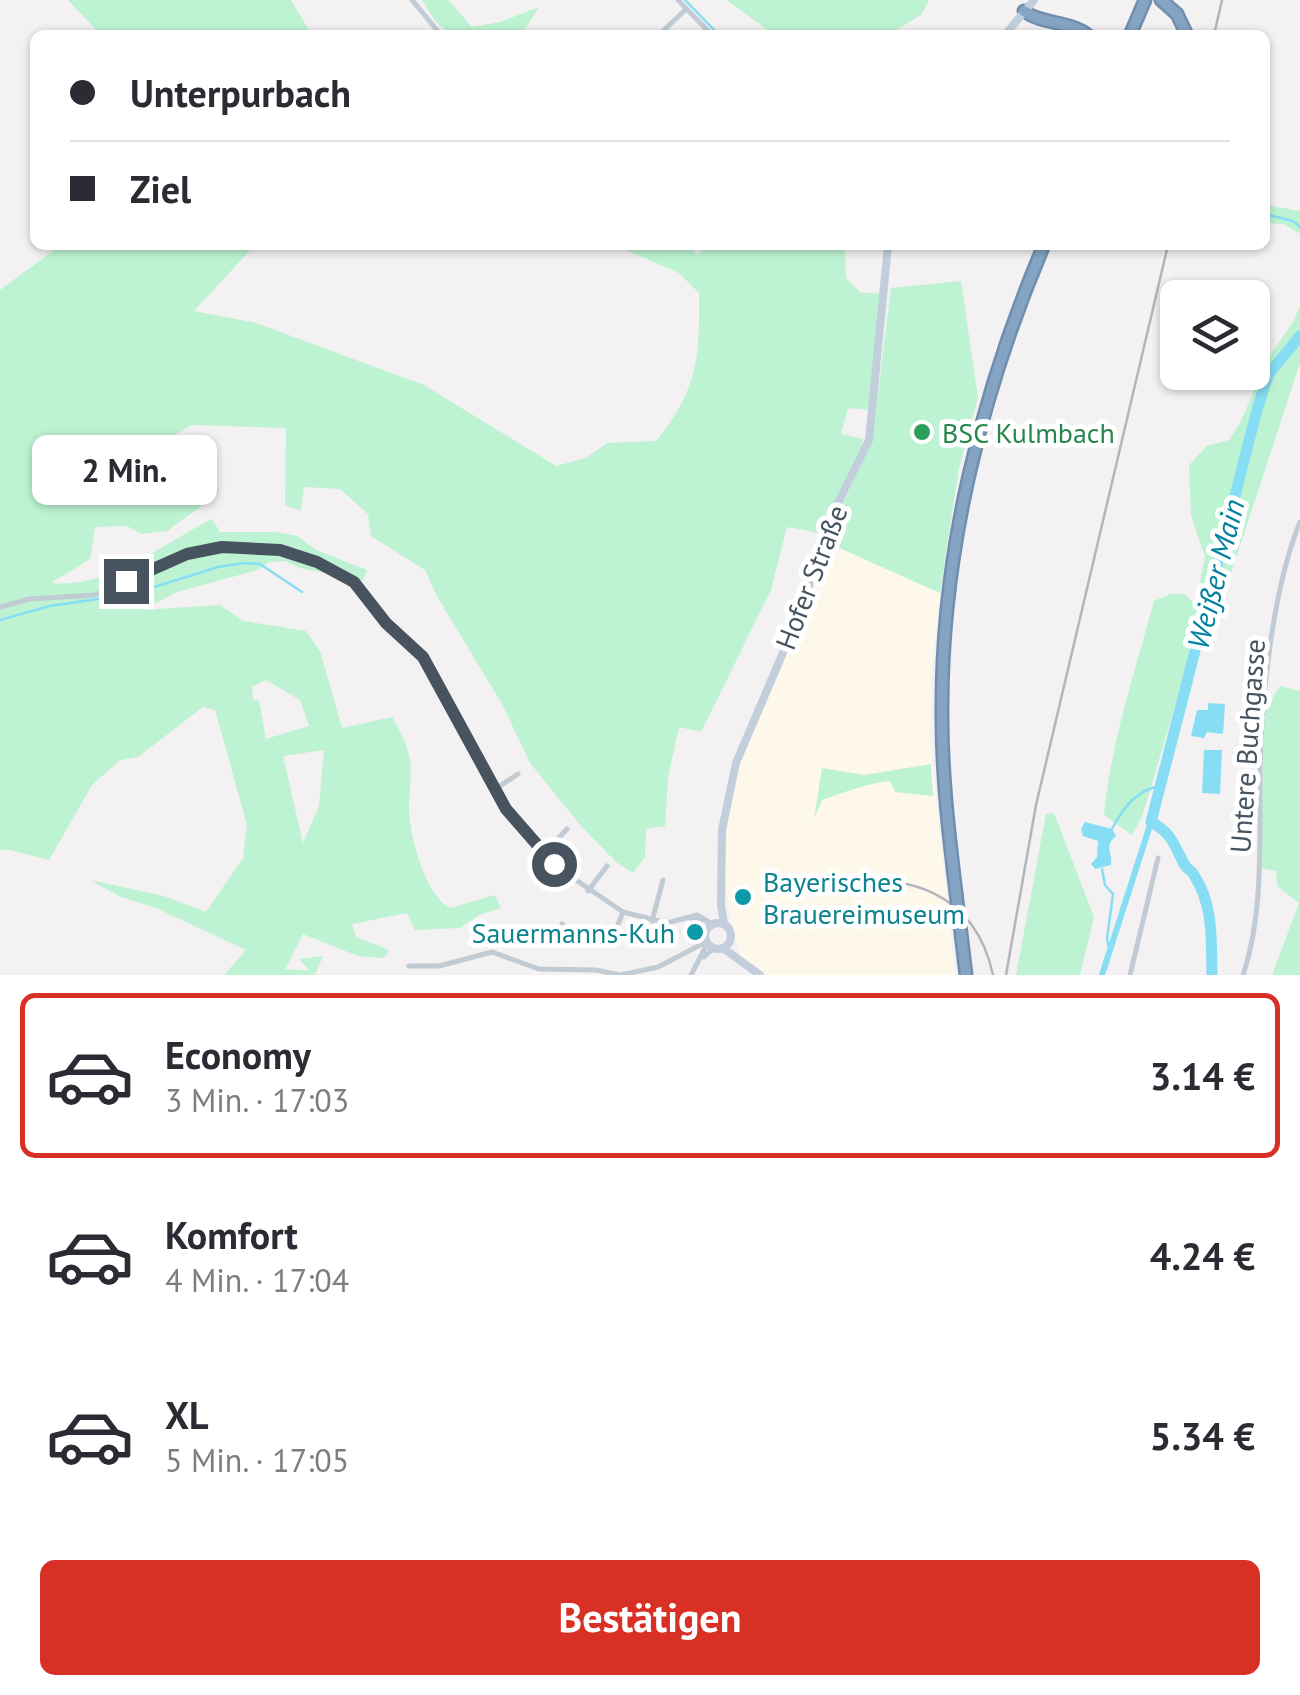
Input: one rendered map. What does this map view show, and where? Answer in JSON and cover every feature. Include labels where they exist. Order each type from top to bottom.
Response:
[{"type":"highway","points":[[1132,30],[1145,0]]},
{"type":"highway","points":[[1161,0],[1177,14],[1185,30]]},
{"type":"highway","points":[[1024,12],[1081,30]]},
{"type":"highway","points":[[966,975],[942,720],[949,593],[962,508],[984,418],[1000,360],[1042,250]]},
{"type":"street","points":[[412,0],[436,30]]},
{"type":"street","points":[[678,0],[707,30]]},
{"type":"street","points":[[1009,30],[1033,0]]},
{"type":"street","points":[[664,30],[686,9]]},
{"type":"street","name":"Hofer Straße","points":[[716,944],[722,830],[736,763],[800,615],[835,509],[869,440],[888,250]]},
{"type":"street","name":"Untere Buchgasse","points":[[1243,975],[1260,868],[1260,789],[1270,662],[1283,575],[1300,522]]},
{"type":"street","points":[[0,607],[29,600],[94,595],[187,554],[222,547],[275,548],[317,562],[354,582],[386,623],[423,657],[494,790],[544,854],[623,912],[652,921],[673,922],[697,915],[729,929],[691,975]]},
{"type":"street","points":[[494,790],[518,774]]},
{"type":"street","points":[[544,854],[567,828]]},
{"type":"street","points":[[1130,975],[1158,858]]},
{"type":"street","points":[[588,890],[606,866]]},
{"type":"street","points":[[652,921],[662,880]]},
{"type":"street","points":[[562,924],[585,939],[610,944],[623,912]]},
{"type":"street","points":[[716,944],[760,975]]},
{"type":"street","points":[[409,966],[439,966],[492,952],[539,969],[596,970],[620,975],[658,967],[716,944]]},
{"type":"shaded area","points":[[828,543],[940,593],[930,741],[955,975],[766,975],[741,957],[726,893],[724,855],[733,786],[747,743],[802,621]]},
{"type":"green space","points":[[68,0],[291,0],[309,30],[96,30]]},
{"type":"green space","points":[[422,0],[448,0],[472,27],[500,22],[539,7],[524,30],[445,30]]},
{"type":"green space","points":[[727,0],[929,0],[921,15],[896,30],[767,30]]},
{"type":"green space","points":[[1270,206],[1300,211],[1300,234],[1284,224],[1270,223]]},
{"type":"green space","points":[[54,250],[250,250],[194,311],[256,323],[424,385],[556,466],[586,458],[607,443],[656,441],[681,405],[694,372],[699,293],[679,273],[626,250],[692,250],[697,255],[702,250],[845,250],[846,278],[860,292],[881,294],[869,410],[848,408],[841,434],[863,439],[861,448],[819,533],[787,527],[771,590],[701,732],[679,727],[668,778],[665,826],[646,829],[645,857],[633,873],[616,862],[581,826],[530,763],[502,704],[425,570],[371,536],[368,514],[340,489],[304,487],[301,511],[285,505],[286,428],[192,425],[125,461],[135,477],[155,484],[187,459],[212,468],[219,493],[167,531],[142,534],[127,526],[95,527],[90,559],[51,583],[73,583],[114,572],[212,519],[220,532],[297,536],[316,550],[367,570],[363,581],[300,568],[285,561],[269,562],[258,570],[177,592],[142,610],[220,605],[243,621],[306,631],[320,651],[342,728],[392,717],[401,733],[410,761],[412,834],[433,891],[450,908],[495,895],[501,908],[479,915],[460,928],[415,930],[407,913],[352,924],[356,937],[389,950],[384,958],[358,956],[303,934],[285,969],[310,971],[299,959],[323,956],[315,975],[224,975],[246,950],[90,880],[164,896],[206,912],[243,858],[247,825],[215,710],[203,707],[138,757],[120,760],[92,785],[49,860],[0,850],[0,290]],"holes":[[[266,680],[300,700],[309,726],[266,739],[259,700],[253,700],[252,687]],[[324,750],[319,806],[303,843],[283,756]]]},
{"type":"green space","name":"BSC Kulmbach","points":[[961,281],[978,398],[959,468],[940,593],[828,543],[872,441],[891,288]]},
{"type":"green space","points":[[1300,306],[1300,363],[1222,601],[1200,582],[1205,557],[1191,516],[1189,465],[1207,446],[1229,440],[1254,390],[1270,390],[1270,356]]},
{"type":"green space","points":[[1184,594],[1203,611],[1142,817],[1132,835],[1104,815],[1107,787],[1124,707],[1154,601]]},
{"type":"green space","points":[[1280,686],[1300,691],[1300,975],[1272,975],[1299,903],[1277,886],[1276,871],[1260,868],[1264,712]]},
{"type":"green space","points":[[931,764],[933,796],[895,792],[890,781],[881,782],[822,800],[814,819],[822,768],[864,775]]},
{"type":"green space","points":[[1054,813],[1094,917],[1080,975],[1016,975],[1046,814]]},
{"type":"water","points":[[1208,703],[1225,704],[1223,734],[1191,736],[1197,710],[1208,710]]},
{"type":"water","points":[[1204,750],[1222,750],[1220,794],[1202,793]]},
{"type":"water","points":[[1085,822],[1112,829],[1116,836],[1109,846],[1111,865],[1095,869],[1091,864],[1097,857],[1098,841],[1083,836]]},
{"type":"waterway","points":[[685,0],[714,30]]},
{"type":"waterway","points":[[1270,215],[1293,221],[1300,227]]},
{"type":"waterway","name":"Weißer Main","points":[[1212,975],[1205,899],[1168,835],[1151,822],[1257,410],[1268,375],[1300,336]]},
{"type":"waterway","points":[[0,620],[50,606],[132,594],[218,567],[244,563],[260,564],[302,592]]},
{"type":"waterway","points":[[1112,829],[1132,801],[1161,786]]},
{"type":"waterway","name":"Weißer Main","points":[[1102,975],[1151,822]]},
{"type":"waterway","points":[[1102,869],[1105,885],[1113,894],[1109,948]]},
{"type":"railway","points":[[1215,30],[1222,0]]},
{"type":"railway","points":[[1006,975],[1036,805],[1167,250]]},
{"type":"railway","points":[[831,886],[886,881],[934,893],[971,924],[993,975]]},
{"type":"place","name":"BSC Kulmbach","points":[[922,432]]},
{"type":"place","name":"Bayerisches Brauereimuseum","points":[[743,897]]},
{"type":"place","name":"Sauermanns-Kuh","points":[[695,932]]},
{"type":"route","points":[[126,581],[187,554],[222,547],[280,550],[317,562],[354,582],[386,623],[423,657],[506,809],[554,864]]}]
